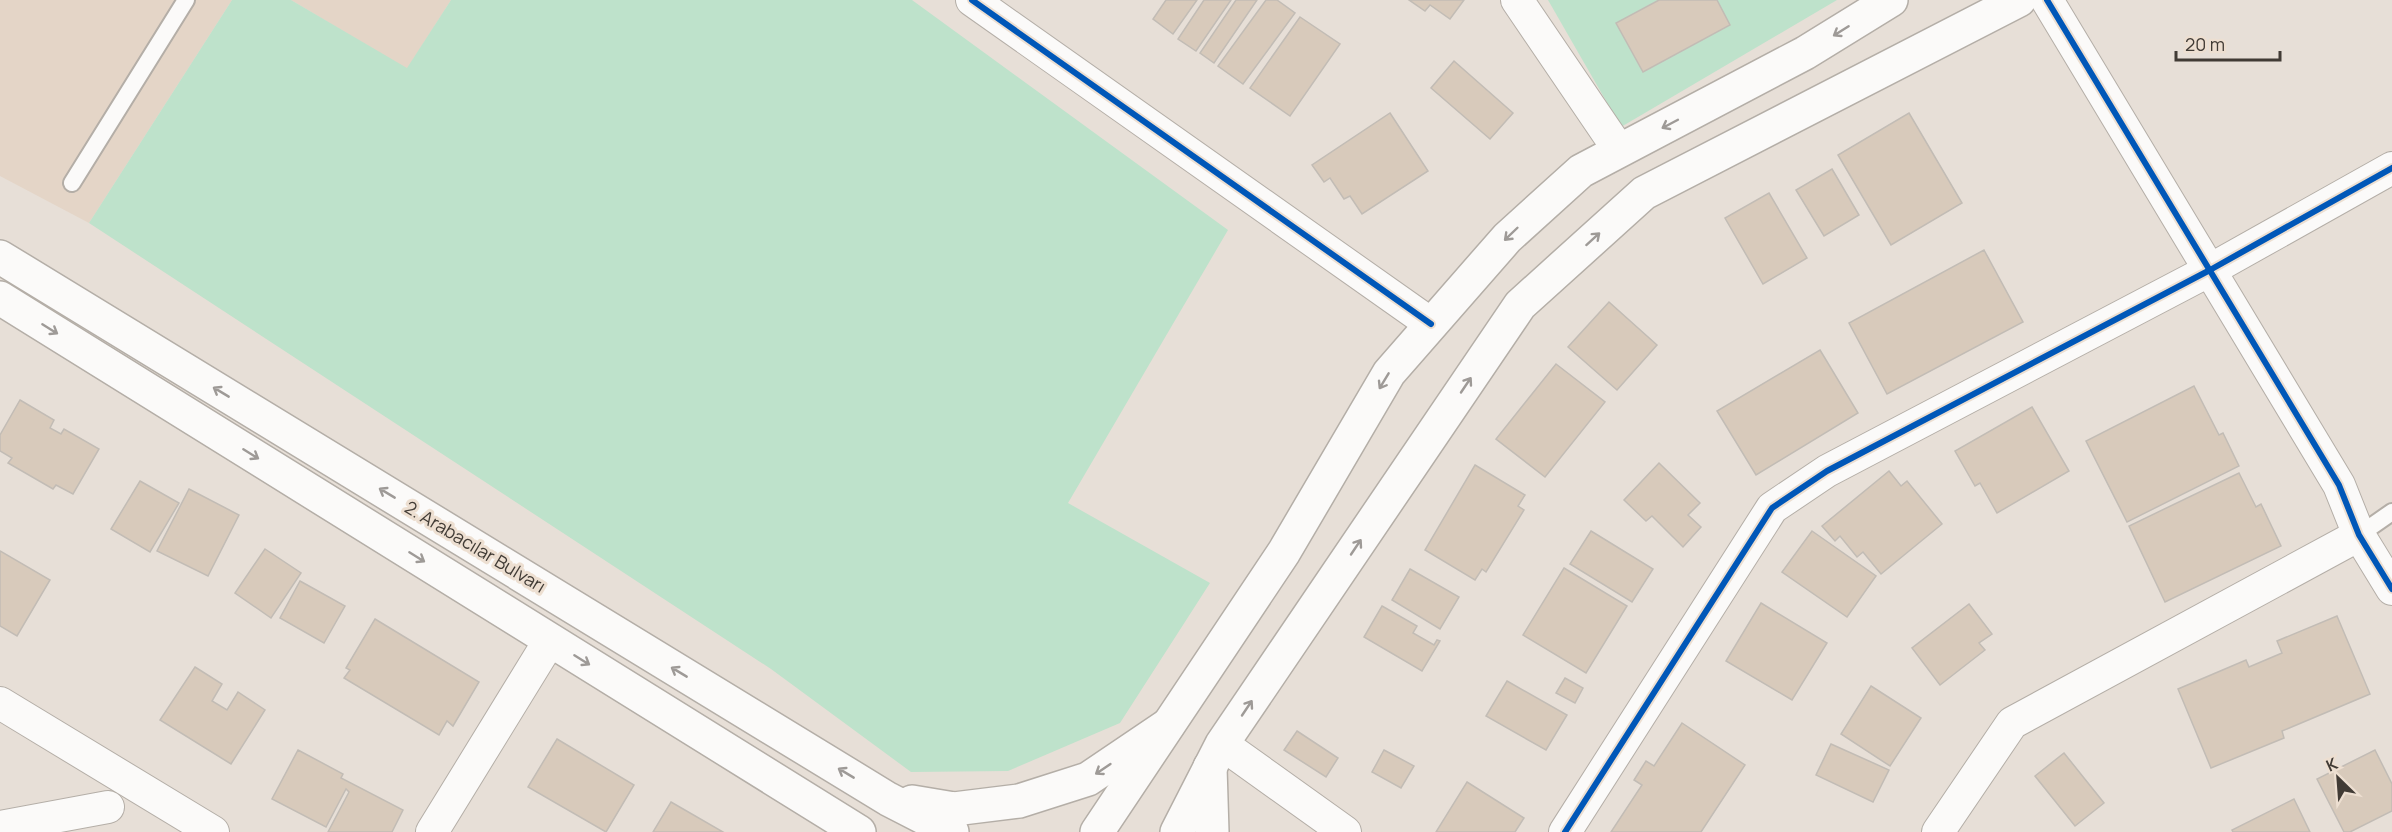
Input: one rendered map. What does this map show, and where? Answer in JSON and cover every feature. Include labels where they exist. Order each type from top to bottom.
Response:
[{"type":"main road","points":[[1097,832],[1284,552],[1389,373],[1506,238],[1581,171],[1805,53],[1891,0]]},
{"type":"main road","points":[[1177,832],[1216,755],[1520,305],[1644,193],[2019,0]]},
{"type":"main road","name":"2. Arabacılar Bulvarı","points":[[0,257],[888,799],[952,832]]},
{"type":"main road","points":[[3,306],[858,831]]},
{"type":"main road","points":[[888,799],[954,808],[1018,801],[1088,779],[1168,724]]},
{"type":"main road","points":[[1212,832],[1216,755]]},
{"type":"street","points":[[972,0],[1431,324]]},
{"type":"street","points":[[1517,0],[1619,150]]},
{"type":"street","points":[[2047,0],[2339,485],[2359,535],[2392,589]]},
{"type":"street","points":[[1565,832],[1772,508],[1827,471],[2210,270],[2392,168]]},
{"type":"street","points":[[1938,832],[2012,723],[2359,535]]},
{"type":"street","points":[[432,832],[550,640]]},
{"type":"street","points":[[0,703],[213,832]]},
{"type":"street","points":[[1216,755],[1345,832]]},
{"type":"street","points":[[0,826],[111,820],[98,762]]},
{"type":"lane","points":[[72,183],[186,0]]},
{"type":"lane","points":[[2359,535],[2392,512]]},
{"type":"shaded area","points":[[0,0],[232,0],[89,223],[0,176]]},
{"type":"shaded area","points":[[291,0],[451,0],[407,69]]},
{"type":"green space","points":[[232,0],[291,0],[407,68],[451,0],[912,0],[1228,230],[1068,503],[1210,583],[1120,723],[1008,771],[911,772],[771,669],[89,223]]},
{"type":"green space","points":[[1548,0],[1837,0],[1621,127]]},
{"type":"building","points":[[1166,0],[1197,0],[1173,34],[1153,19]]},
{"type":"building","points":[[1204,0],[1231,0],[1196,51],[1178,39]]},
{"type":"building","points":[[1236,0],[1257,0],[1214,63],[1200,53]]},
{"type":"building","points":[[1266,0],[1277,0],[1295,13],[1243,84],[1218,66]]},
{"type":"building","points":[[1409,0],[1464,0],[1450,19],[1430,5],[1425,11]]},
{"type":"building","points":[[1659,0],[1717,0],[1730,25],[1643,72],[1616,23]]},
{"type":"building","points":[[1300,17],[1340,44],[1290,116],[1250,88]]},
{"type":"building","points":[[1454,61],[1513,113],[1490,139],[1431,88]]},
{"type":"building","points":[[1390,113],[1428,171],[1362,214],[1350,196],[1344,199],[1330,178],[1324,182],[1312,165]]},
{"type":"building","points":[[1909,113],[1962,203],[1891,245],[1838,155]]},
{"type":"building","points":[[1832,169],[1859,215],[1824,236],[1796,190]]},
{"type":"building","points":[[1769,193],[1807,258],[1763,284],[1725,218]]},
{"type":"building","points":[[1984,250],[2023,322],[1887,394],[1849,323]]},
{"type":"building","points":[[1609,302],[1657,345],[1617,390],[1568,347]]},
{"type":"building","points":[[1820,350],[1858,413],[1756,475],[1717,411]]},
{"type":"building","points":[[1556,364],[1605,402],[1545,477],[1496,439]]},
{"type":"building","points":[[2194,386],[2219,435],[2223,433],[2239,466],[2127,522],[2086,441]]},
{"type":"building","points":[[20,400],[54,420],[50,428],[61,434],[64,429],[99,449],[73,494],[56,485],[53,489],[8,463],[12,458],[0,451],[0,435]]},
{"type":"building","points":[[2032,407],[2069,471],[1997,513],[1980,483],[1975,486],[1955,451]]},
{"type":"building","points":[[1659,463],[1700,503],[1688,515],[1701,527],[1683,547],[1652,516],[1646,521],[1624,500]]},
{"type":"building","points":[[1475,465],[1525,495],[1518,506],[1524,510],[1486,572],[1482,569],[1475,580],[1425,550]]},
{"type":"building","points":[[1889,471],[1901,486],[1907,481],[1942,524],[1881,574],[1863,552],[1857,557],[1840,536],[1835,541],[1822,526]]},
{"type":"building","points":[[2239,473],[2256,507],[2261,504],[2281,546],[2165,602],[2129,526]]},
{"type":"building","points":[[140,481],[179,503],[150,552],[111,529]]},
{"type":"building","points":[[189,489],[239,515],[208,576],[157,551]]},
{"type":"building","points":[[1591,531],[1653,569],[1632,602],[1570,564]]},
{"type":"building","points":[[1812,531],[1876,576],[1847,617],[1782,572]]},
{"type":"building","points":[[265,549],[301,573],[271,618],[235,593]]},
{"type":"building","points":[[0,551],[50,580],[17,636],[0,626]]},
{"type":"building","points":[[1564,568],[1627,606],[1586,673],[1523,635]]},
{"type":"building","points":[[1410,569],[1459,597],[1440,629],[1392,600]]},
{"type":"building","points":[[300,581],[345,606],[324,643],[280,618]]},
{"type":"building","points":[[1761,603],[1827,643],[1792,700],[1726,661]]},
{"type":"building","points":[[1969,604],[1992,634],[1979,643],[1985,650],[1940,685],[1912,648]]},
{"type":"building","points":[[1382,606],[1417,626],[1413,633],[1434,645],[1437,640],[1440,641],[1422,671],[1364,637]]},
{"type":"building","points":[[2337,616],[2370,694],[2282,731],[2284,738],[2211,768],[2178,689],[2246,660],[2249,667],[2282,653],[2277,641]]},
{"type":"building","points":[[375,619],[479,682],[453,726],[447,721],[439,735],[344,678],[350,670],[346,668]]},
{"type":"building","points":[[195,667],[222,684],[212,701],[227,710],[238,692],[265,710],[231,764],[160,720]]},
{"type":"building","points":[[1565,678],[1583,688],[1575,703],[1556,693]]},
{"type":"building","points":[[1507,681],[1567,715],[1546,750],[1486,716]]},
{"type":"building","points":[[1871,686],[1921,718],[1890,766],[1841,734]]},
{"type":"building","points":[[1682,723],[1745,765],[1701,832],[1611,832],[1642,785],[1634,780],[1646,761],[1654,766]]},
{"type":"building","points":[[1297,731],[1338,758],[1326,777],[1284,750]]},
{"type":"building","points":[[557,739],[634,785],[606,832],[528,787]]},
{"type":"building","points":[[1831,744],[1889,770],[1873,802],[1816,775]]},
{"type":"building","points":[[298,750],[343,774],[341,778],[403,810],[392,832],[328,832],[349,792],[346,789],[326,827],[272,799]]},
{"type":"building","points":[[1384,750],[1414,766],[1401,788],[1372,772]]},
{"type":"building","points":[[2375,750],[2392,784],[2392,811],[2350,832],[2344,832],[2317,779]]},
{"type":"building","points":[[2064,753],[2104,803],[2075,826],[2035,776]]},
{"type":"building","points":[[1467,782],[1524,818],[1515,832],[1436,832]]},
{"type":"building","points":[[2294,799],[2310,832],[2233,832],[2232,830]]},
{"type":"building","points":[[671,802],[723,832],[653,832]]},
{"type":"cycle path","points":[[972,0],[1431,324]]},
{"type":"cycle path","points":[[2047,0],[2339,485],[2359,535],[2392,589]]},
{"type":"cycle path","points":[[1565,832],[1772,508],[1827,471],[2210,270],[2392,168]]}]
